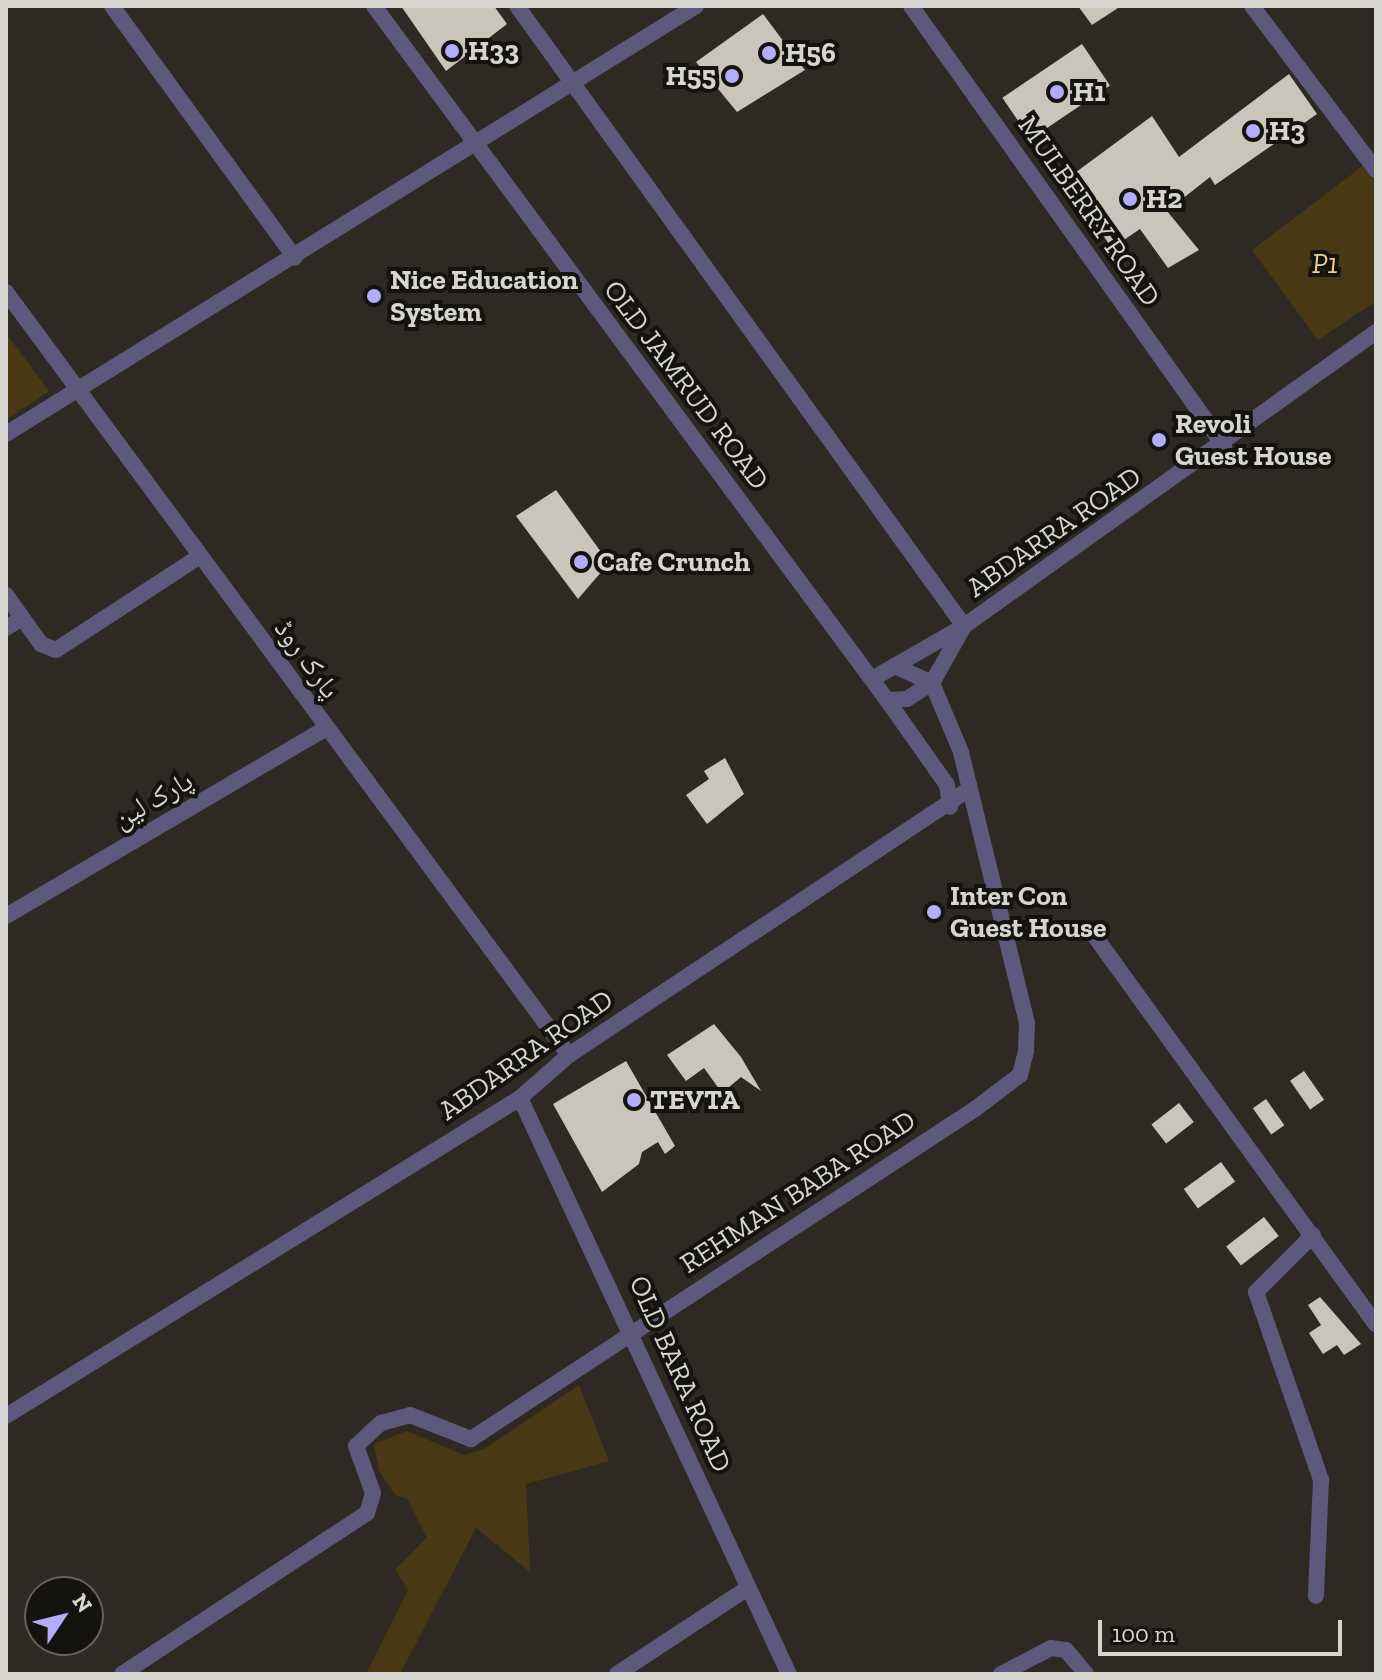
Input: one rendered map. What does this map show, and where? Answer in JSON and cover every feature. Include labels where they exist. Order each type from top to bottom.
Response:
[{"type":"street","points":[[112,6],[295,258]]},
{"type":"street","name":"OLD JAMRUD ROAD","points":[[374,6],[872,679],[947,785],[950,807]]},
{"type":"street","points":[[517,6],[964,626],[932,683],[907,699],[887,700]]},
{"type":"street","points":[[6,434],[76,386],[295,258],[696,6]]},
{"type":"street","name":"MULBERRY ROAD","points":[[911,6],[1224,446]]},
{"type":"street","points":[[1252,6],[1376,170]]},
{"type":"street","name":"پارک روڈ","points":[[6,292],[569,1055]]},
{"type":"street","name":"ABDARRA ROAD","points":[[872,679],[964,626],[1224,446],[1376,332]]},
{"type":"street","points":[[6,595],[41,644],[56,650],[200,556]]},
{"type":"street","points":[[6,628],[22,618]]},
{"type":"street","points":[[895,666],[932,683]]},
{"type":"street","name":"REHMAN BABA ROAD","points":[[122,1674],[367,1513],[373,1493],[356,1446],[381,1423],[410,1415],[471,1439],[1020,1075],[1027,1023],[969,789],[932,683]]},
{"type":"street","name":"پارک لین","points":[[6,916],[326,728]]},
{"type":"street","points":[[950,807],[969,789]]},
{"type":"street","name":"ABDARRA ROAD","points":[[6,1416],[520,1098],[569,1055],[950,807]]},
{"type":"street","points":[[1091,931],[1376,1324]]},
{"type":"street","name":"OLD BARA ROAD","points":[[520,1098],[633,1329],[789,1674]]},
{"type":"street","points":[[1313,1235],[1256,1292],[1321,1480],[1316,1596]]},
{"type":"street","points":[[617,1674],[748,1588]]},
{"type":"street","points":[[1001,1674],[1051,1648],[1066,1650],[1086,1674]]},
{"type":"green space","name":"P1","points":[[1364,165],[1376,183],[1376,301],[1318,340],[1252,250]]},
{"type":"green space","points":[[6,333],[49,391],[6,420]]},
{"type":"green space","points":[[579,1385],[609,1461],[526,1484],[530,1572],[476,1528],[400,1674],[366,1674],[408,1590],[395,1570],[427,1537],[407,1499],[395,1495],[379,1471],[374,1444],[407,1431],[464,1455],[484,1449]]},
{"type":"building","name":"H33","points":[[401,6],[494,6],[507,24],[446,71]]},
{"type":"building","points":[[1078,6],[1121,6],[1092,25]]},
{"type":"building","points":[[763,14],[805,70],[737,112],[696,62]]},
{"type":"building","name":"H1","points":[[1082,44],[1110,85],[1030,139],[1002,98]]},
{"type":"building","name":"H2","points":[[1289,74],[1317,114],[1215,185],[1210,177],[1167,211],[1199,250],[1168,268],[1140,229],[1112,248],[1064,181],[1152,116],[1179,157]]},
{"type":"building","points":[[556,490],[609,563],[578,599],[516,516]]},
{"type":"building","points":[[725,758],[744,794],[707,824],[686,795],[709,779],[704,771]]},
{"type":"building","points":[[714,1024],[741,1057],[761,1091],[741,1077],[722,1093],[704,1068],[686,1081],[667,1055]]},
{"type":"building","points":[[626,1061],[675,1146],[665,1154],[658,1142],[642,1152],[639,1164],[602,1192],[553,1104]]},
{"type":"building","points":[[1304,1071],[1324,1100],[1310,1109],[1290,1081]]},
{"type":"building","points":[[1266,1099],[1284,1125],[1271,1134],[1253,1108]]},
{"type":"building","points":[[1179,1103],[1194,1122],[1166,1143],[1151,1125]]},
{"type":"building","points":[[1221,1162],[1235,1181],[1198,1208],[1184,1189]]},
{"type":"building","points":[[1264,1217],[1279,1236],[1241,1265],[1226,1247]]},
{"type":"building","points":[[1320,1297],[1361,1344],[1344,1355],[1337,1345],[1323,1354],[1309,1333],[1321,1325],[1308,1305]]},
{"type":"place","name":"H33","points":[[452,51]]},
{"type":"place","name":"H56","points":[[769,53]]},
{"type":"place","name":"H55","points":[[732,76]]},
{"type":"place","name":"H1","points":[[1057,92]]},
{"type":"place","name":"H3","points":[[1253,131]]},
{"type":"place","name":"H2","points":[[1130,199]]},
{"type":"place","name":"Nice Education System","points":[[374,296]]},
{"type":"place","name":"Revoli Guest House","points":[[1159,440]]},
{"type":"place","name":"Cafe Crunch","points":[[581,562]]},
{"type":"place","name":"Inter Con Guest House","points":[[934,912]]},
{"type":"place","name":"TEVTA","points":[[634,1100]]}]
